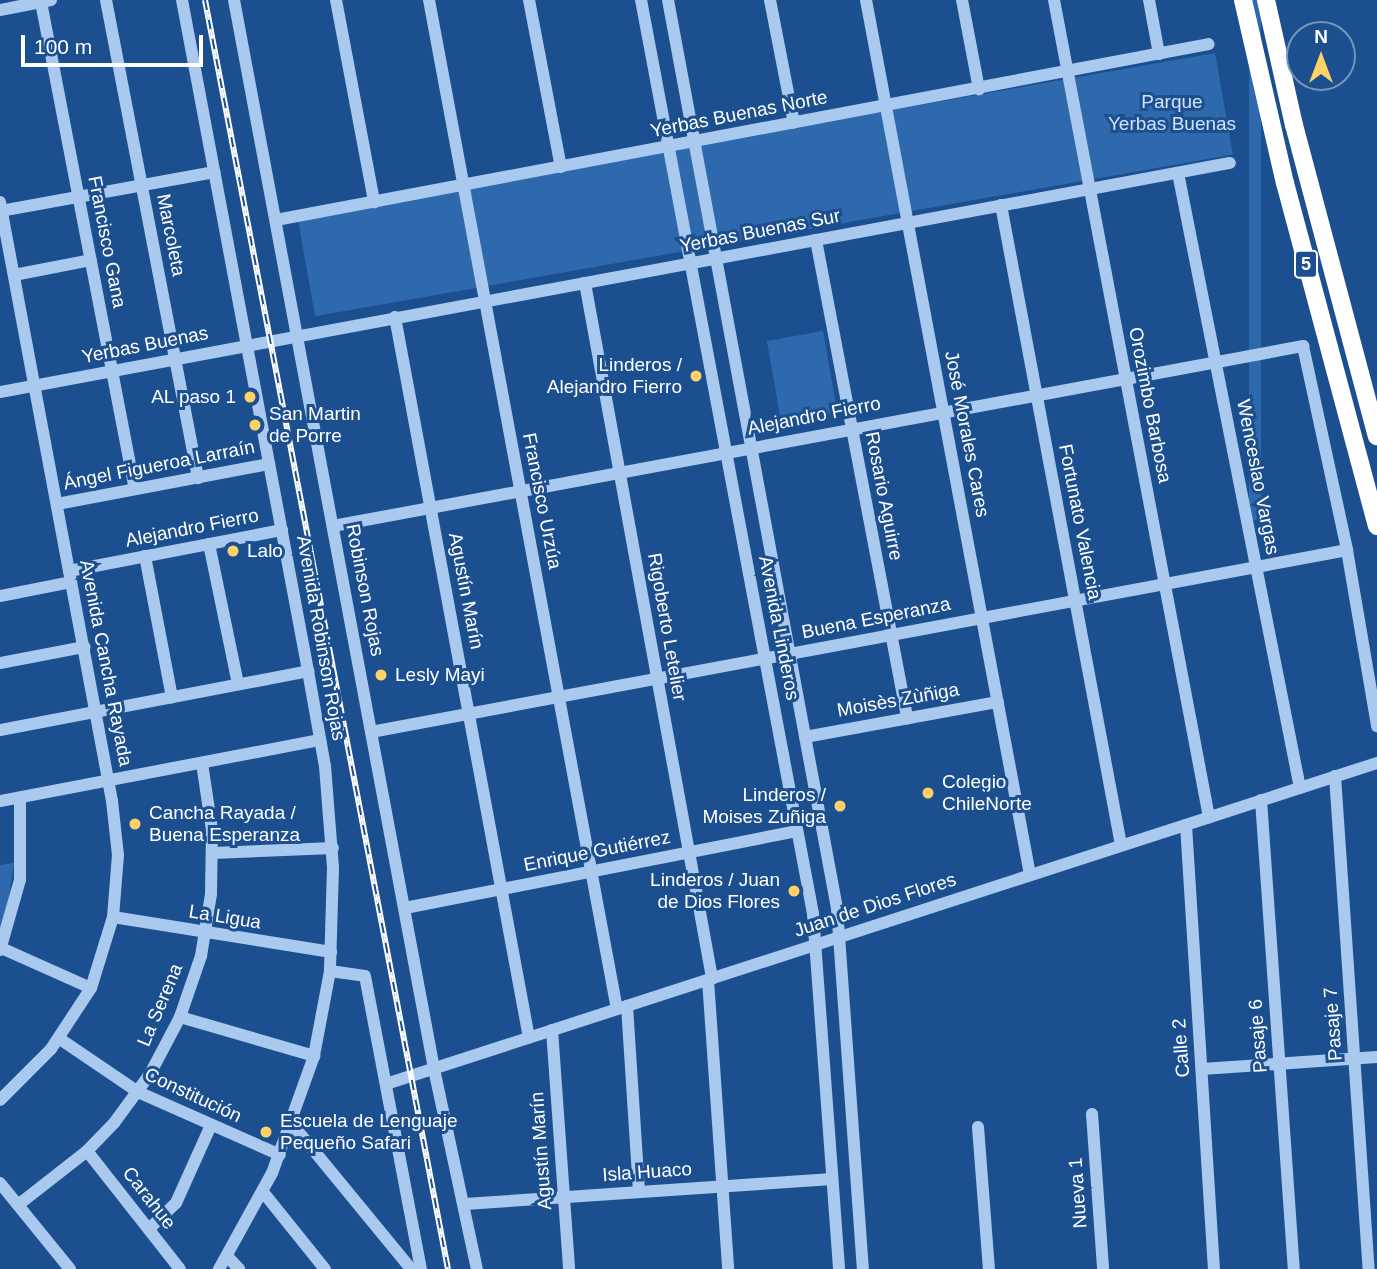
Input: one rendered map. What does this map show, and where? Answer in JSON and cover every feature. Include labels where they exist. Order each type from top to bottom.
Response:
[{"type":"highway","name":"5","points":[[1243,0],[1285,183],[1377,526]]},
{"type":"highway","name":"5","points":[[1266,0],[1294,125],[1377,436]]},
{"type":"street","name":"Marcoleta","points":[[106,0],[198,478]]},
{"type":"street","name":"Avenida Robinson Rojas","points":[[181,0],[308,671],[320,740],[333,848],[330,971],[314,1056],[280,1155],[263,1192],[219,1269]]},
{"type":"street","name":"Robinson Rojas","points":[[234,0],[435,1069],[477,1269]]},
{"type":"street","points":[[336,0],[374,202]]},
{"type":"street","name":"Francisco Urzúa","points":[[429,0],[591,871],[622,1008],[639,1192]]},
{"type":"street","points":[[530,0],[561,167]]},
{"type":"street","name":"Avenida Linderos","points":[[641,0],[817,944],[839,1269]]},
{"type":"street","name":"Avenida Linderos","points":[[668,0],[840,936],[863,1269]]},
{"type":"street","points":[[771,0],[794,123]]},
{"type":"street","name":"José Morales Cares","points":[[866,0],[1030,875]]},
{"type":"street","points":[[962,0],[979,89]]},
{"type":"street","name":"Orozimbo Barbosa","points":[[1054,0],[1209,817]]},
{"type":"street","points":[[1149,0],[1159,54]]},
{"type":"street","points":[[0,10],[46,1]]},
{"type":"street","name":"Francisco Gana","points":[[46,1],[78,197],[135,489]]},
{"type":"street","name":"Yerbas Buenas Norte","points":[[276,220],[1209,44]]},
{"type":"street","name":"Yerbas Buenas Sur","points":[[297,335],[1230,163]]},
{"type":"street","points":[[1,208],[214,172]]},
{"type":"street","name":"Wenceslao Vargas","points":[[1178,173],[1300,788]]},
{"type":"street","name":"Fortunato Valencia","points":[[1001,205],[1121,845]]},
{"type":"street","name":"Avenida Cancha Rayada","points":[[0,1100],[60,1039],[91,988],[113,917],[118,855],[109,781],[1,208]]},
{"type":"street","name":"Rosario Aguirre","points":[[816,240],[907,718]]},
{"type":"street","points":[[14,275],[91,260]]},
{"type":"street","name":"Rigoberto Letelier","points":[[584,283],[710,979],[728,1269]]},
{"type":"street","name":"Agustín Marín","points":[[395,317],[529,1038]]},
{"type":"street","name":"Yerbas Buenas","points":[[0,392],[297,335]]},
{"type":"street","name":"Alejandro Fierro","points":[[333,526],[1303,345],[1347,550]]},
{"type":"street","name":"Ángel Figueroa Larraín","points":[[57,504],[269,464]]},
{"type":"street","name":"Alejandro Fierro","points":[[0,596],[145,556],[282,530]]},
{"type":"street","points":[[209,544],[238,684]]},
{"type":"street","points":[[1347,550],[1377,726]]},
{"type":"street","name":"Buena Esperanza","points":[[371,732],[1347,550]]},
{"type":"street","points":[[145,556],[172,697]]},
{"type":"street","points":[[0,663],[84,647]]},
{"type":"street","points":[[0,730],[308,671]]},
{"type":"street","name":"Moisès Zùñiga","points":[[805,737],[998,702]]},
{"type":"street","points":[[0,802],[320,740]]},
{"type":"street","name":"La Serena","points":[[18,1205],[87,1151],[138,1093],[180,1017],[205,935],[213,853],[202,763]]},
{"type":"street","name":"Juan de Dios Flores","points":[[386,1084],[1377,763]]},
{"type":"street","name":"Pasaje 7","points":[[1335,776],[1369,1269]]},
{"type":"street","points":[[20,798],[20,880],[1,949],[91,988]]},
{"type":"street","name":"Pasaje 6","points":[[1261,800],[1294,1269]]},
{"type":"street","name":"Calle 2","points":[[1186,825],[1214,1269]]},
{"type":"street","name":"Enrique Gutiérrez","points":[[405,908],[797,831]]},
{"type":"street","points":[[213,853],[333,848]]},
{"type":"street","name":"La Ligua","points":[[113,917],[205,935],[331,952]]},
{"type":"street","points":[[330,971],[365,976],[421,1269]]},
{"type":"street","points":[[180,1017],[314,1056]]},
{"type":"street","name":"Agustín Marín","points":[[552,1030],[569,1269]]},
{"type":"street","name":"Constitución","points":[[60,1039],[138,1093],[280,1155]]},
{"type":"street","points":[[1202,1069],[1377,1057]]},
{"type":"street","name":"Nueva 1","points":[[1092,1114],[1102,1269]]},
{"type":"street","points":[[292,1124],[411,1269]]},
{"type":"street","points":[[149,1229],[176,1203],[211,1125]]},
{"type":"street","points":[[978,1127],[989,1269]]},
{"type":"street","name":"Carahue","points":[[87,1151],[180,1269]]},
{"type":"street","name":"Isla Huaco","points":[[465,1203],[832,1180]]},
{"type":"street","points":[[0,1183],[70,1269]]},
{"type":"street","points":[[263,1192],[325,1269]]},
{"type":"street","points":[[228,1256],[239,1269]]},
{"type":"green space","points":[[1249,0],[1261,0],[1261,520],[1249,520]]},
{"type":"green space","name":"Parque Yerbas Buenas","points":[[1215,53],[1233,154],[315,316],[297,215]]},
{"type":"green space","points":[[823,331],[837,413],[781,423],[767,341]]},
{"type":"green space","points":[[14,863],[8,904],[0,935],[0,865]]},
{"type":"railway","points":[[205,0],[448,1269]]},
{"type":"place","name":"Linderos / Alejandro Fierro","points":[[696,376]]},
{"type":"place","name":"AL paso 1","points":[[250,397]]},
{"type":"place","name":"San Martin de Porre","points":[[255,425]]},
{"type":"place","name":"Lalo","points":[[233,551]]},
{"type":"place","name":"Lesly Mayi","points":[[381,675]]},
{"type":"place","name":"Colegio ChileNorte","points":[[928,793]]},
{"type":"place","name":"Linderos / Moises Zuñiga","points":[[840,806]]},
{"type":"place","name":"Cancha Rayada / Buena Esperanza","points":[[135,824]]},
{"type":"place","name":"Linderos / Juan de Dios Flores","points":[[794,891]]},
{"type":"place","name":"Escuela de Lenguaje Pequeño Safari","points":[[266,1132]]}]
